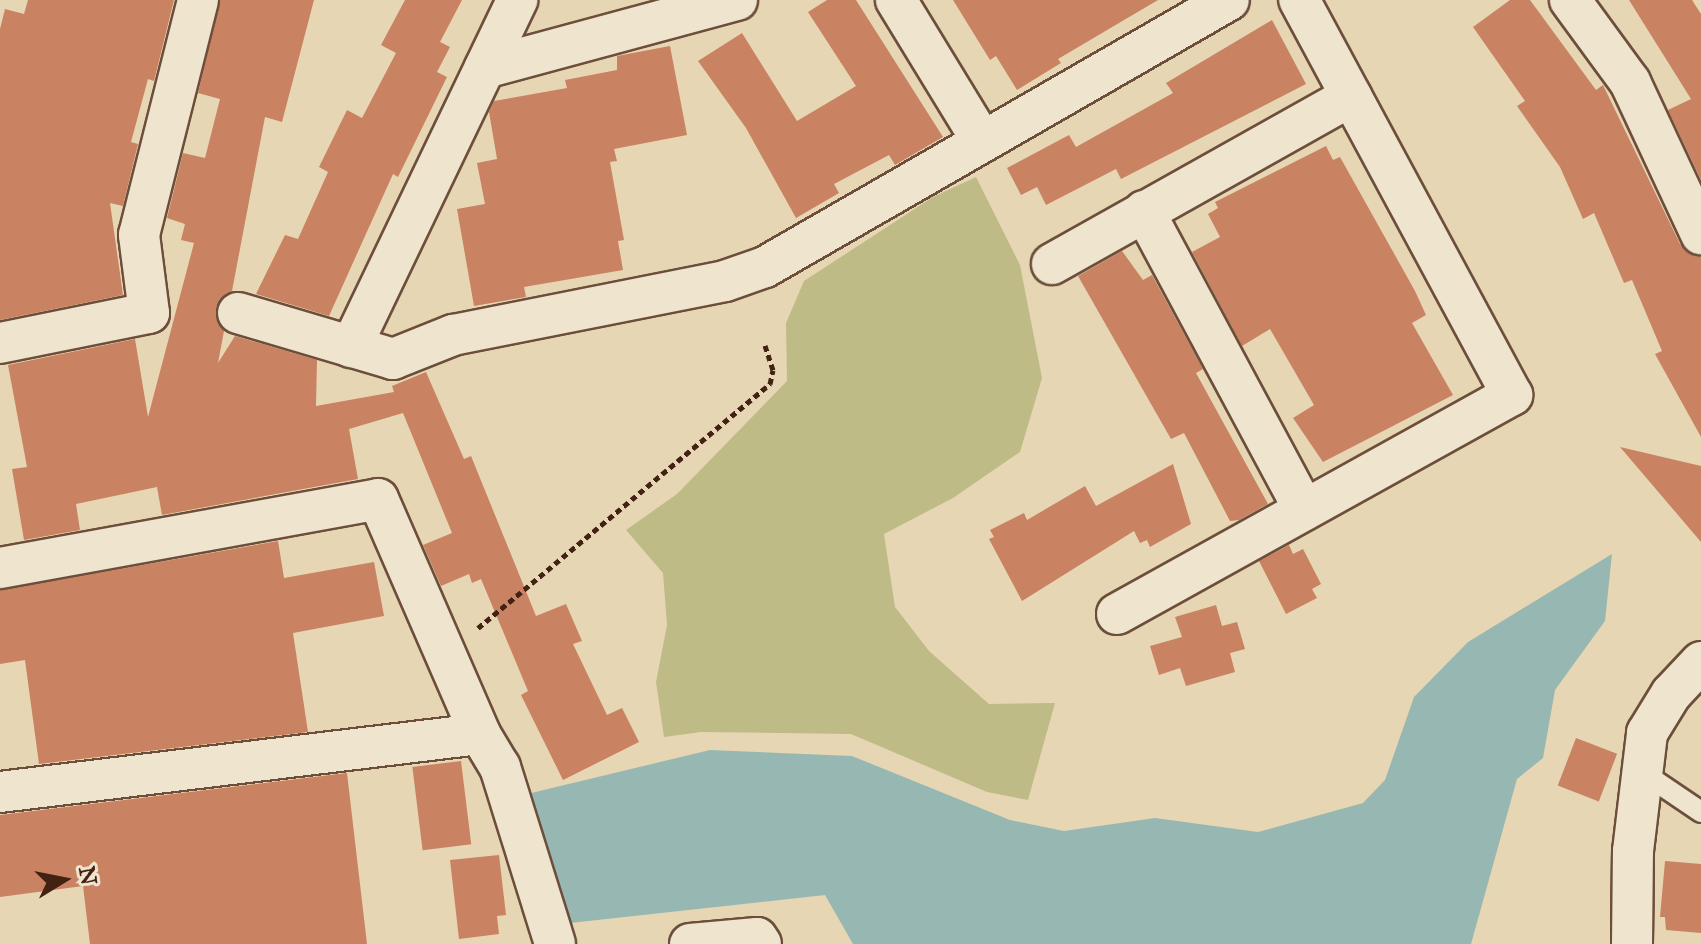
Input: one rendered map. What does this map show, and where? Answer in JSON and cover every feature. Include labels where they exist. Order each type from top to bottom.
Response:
[{"type":"street","points":[[0,343],[149,313],[139,235],[198,0]]},
{"type":"street","points":[[351,347],[517,0]]},
{"type":"street","points":[[485,68],[737,0]]},
{"type":"street","points":[[896,0],[981,139]]},
{"type":"street","points":[[238,313],[393,359],[453,335],[738,276],[765,267],[861,214],[981,139],[1229,0]]},
{"type":"street","points":[[1117,614],[1512,395],[1299,0]]},
{"type":"street","points":[[1570,0],[1630,82],[1701,234]]},
{"type":"street","points":[[1052,264],[1351,96]]},
{"type":"street","points":[[1144,211],[1304,510]]},
{"type":"street","points":[[0,568],[378,499],[480,734],[500,767],[555,944]]},
{"type":"street","points":[[1632,944],[1639,770],[1647,733],[1671,694],[1701,662]]},
{"type":"street","points":[[0,792],[480,734]]},
{"type":"street","points":[[690,944],[757,938],[761,944]]},
{"type":"lane","points":[[1639,770],[1701,812]]},
{"type":"path","points":[[446,654],[770,384],[773,370],[765,345]]},
{"type":"shaded area","points":[[976,177],[1020,265],[1042,378],[1020,452],[953,498],[884,534],[895,607],[929,651],[989,704],[1055,703],[1028,800],[987,792],[851,734],[701,732],[664,737],[656,682],[667,625],[663,573],[626,530],[677,494],[787,381],[786,323],[804,281],[933,197]]},
{"type":"water","points":[[1612,554],[1605,621],[1555,690],[1543,758],[1517,779],[1471,944],[853,944],[825,895],[570,923],[527,794],[710,750],[852,756],[1010,820],[1064,831],[1155,818],[1258,832],[1363,803],[1385,780],[1414,697],[1468,642]]},
{"type":"building","points":[[28,0],[174,0],[154,81],[148,79],[131,142],[138,144],[123,206],[110,203],[123,295],[0,320],[0,29],[5,9],[24,14]]},
{"type":"building","points":[[220,0],[314,0],[282,122],[265,117],[232,291],[216,307],[224,331],[218,363],[235,336],[317,360],[316,406],[394,392],[392,386],[426,372],[464,459],[471,456],[536,616],[566,604],[582,641],[573,644],[607,715],[622,708],[639,742],[563,780],[521,695],[528,691],[481,579],[472,583],[469,574],[441,586],[423,545],[452,533],[403,413],[349,429],[358,479],[162,515],[157,487],[76,504],[80,530],[24,540],[12,469],[27,467],[8,365],[135,339],[148,417],[194,243],[181,240],[185,224],[167,218],[183,153],[205,158],[220,99],[198,93]]},
{"type":"building","points":[[405,0],[462,0],[440,42],[450,47],[437,72],[447,77],[398,177],[393,174],[329,316],[256,294],[285,235],[298,239],[328,172],[319,167],[347,110],[362,118],[396,53],[381,45]]},
{"type":"building","points":[[827,0],[856,0],[943,137],[895,165],[889,155],[834,184],[839,193],[796,218],[746,128],[698,61],[742,33],[797,121],[856,86],[808,12]]},
{"type":"building","points":[[953,0],[1158,0],[1058,59],[1061,63],[1017,90],[996,56],[990,60]]},
{"type":"building","points":[[1510,0],[1530,0],[1596,90],[1603,85],[1680,244],[1701,257],[1701,437],[1655,354],[1662,351],[1632,280],[1624,283],[1594,213],[1583,219],[1560,167],[1517,106],[1525,101],[1473,27]]},
{"type":"building","points":[[1629,0],[1692,0],[1701,14],[1701,180],[1668,110],[1691,99]]},
{"type":"building","points":[[1272,20],[1306,84],[1121,179],[1116,169],[1046,205],[1037,187],[1021,195],[1007,168],[1069,135],[1076,147],[1173,93],[1166,83]]},
{"type":"building","points":[[670,46],[687,135],[614,149],[617,161],[610,162],[624,240],[618,241],[623,270],[524,287],[526,297],[474,306],[457,209],[485,204],[477,163],[497,159],[489,112],[494,101],[567,88],[565,80],[617,70],[617,56]]},
{"type":"building","points":[[1326,146],[1333,160],[1340,157],[1415,291],[1426,315],[1412,323],[1453,395],[1323,462],[1293,418],[1314,405],[1270,329],[1242,346],[1192,252],[1220,237],[1208,214],[1218,208],[1215,202]]},
{"type":"building","points":[[1122,251],[1143,280],[1152,275],[1203,369],[1196,373],[1268,504],[1239,520],[1230,521],[1184,433],[1171,439],[1078,276]]},
{"type":"building","points":[[1620,447],[1701,466],[1701,542]]},
{"type":"building","points":[[1173,464],[1191,524],[1150,547],[1147,540],[1140,543],[1134,531],[1022,601],[989,539],[994,537],[990,530],[1024,513],[1027,520],[1085,486],[1096,506]]},
{"type":"building","points":[[278,541],[284,578],[374,562],[384,616],[293,633],[308,732],[39,764],[25,660],[0,664],[0,590]]},
{"type":"building","points":[[1289,545],[1293,554],[1303,549],[1321,584],[1312,589],[1317,598],[1286,614],[1259,561]]},
{"type":"building","points":[[1216,605],[1222,626],[1237,622],[1245,649],[1230,653],[1235,672],[1186,686],[1180,668],[1159,675],[1150,646],[1182,637],[1175,617]]},
{"type":"building","points":[[1576,738],[1617,754],[1599,801],[1558,786]]},
{"type":"building","points":[[461,761],[471,844],[423,850],[412,767]]},
{"type":"building","points":[[347,773],[367,944],[90,944],[83,886],[0,897],[0,815]]},
{"type":"building","points":[[499,855],[506,915],[497,916],[499,934],[459,939],[450,860]]},
{"type":"building","points":[[1665,861],[1701,864],[1701,933],[1666,930],[1665,917],[1660,917]]}]
